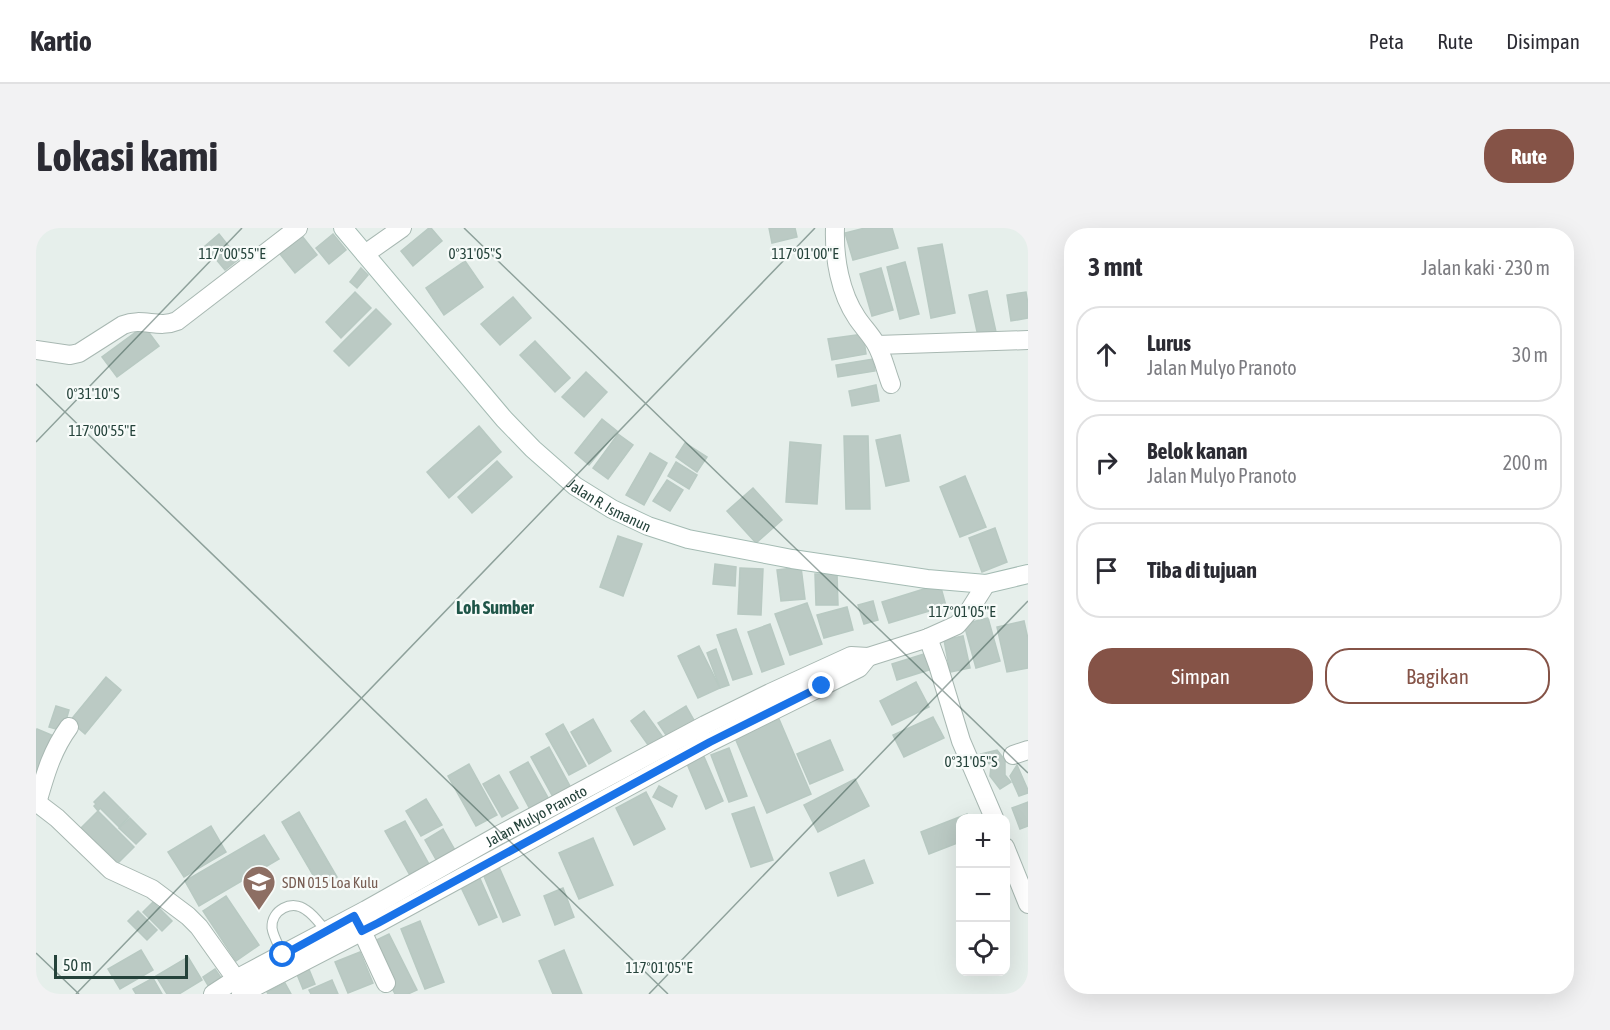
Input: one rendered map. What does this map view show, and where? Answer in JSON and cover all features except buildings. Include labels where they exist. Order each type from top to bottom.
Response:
[{"type":"street","points":[[36,350],[70,355],[78,353],[130,322],[140,321],[163,325],[177,321],[298,228]]},
{"type":"street","name":"Jalan R. Ismanun","points":[[343,228],[504,419],[533,449],[575,486],[612,509],[648,526],[688,539],[792,559],[927,579],[986,584]]},
{"type":"street","points":[[365,254],[402,228]]},
{"type":"street","points":[[835,228],[834,241],[847,300],[877,345],[891,384]]},
{"type":"street","points":[[877,345],[1028,340]]},
{"type":"street","points":[[986,584],[1028,574]]},
{"type":"street","name":"Jalan Mulyo Pranoto","points":[[213,994],[240,989],[358,923],[859,668],[868,657],[928,638],[957,625],[973,606],[986,584]]},
{"type":"street","points":[[928,638],[961,741],[992,814]]},
{"type":"street","points":[[69,727],[59,740],[51,757],[36,802],[66,826],[111,870],[152,889],[188,916],[200,927],[240,989]]},
{"type":"street","points":[[1010,859],[1028,904]]},
{"type":"street","points":[[358,923],[386,983]]},
{"type":"street","name":"Jalan Mulyo Pranoto","points":[[240,989],[283,955],[326,931],[358,923]]},
{"type":"lane","points":[[283,955],[272,930],[273,921],[287,906],[297,905],[307,910],[326,931]]},
{"type":"place","name":"SDN 015 Loa Kulu","points":[[259,911]]},
{"type":"district","name":"Loh Sumber","points":[[495,607]]},
{"type":"route","points":[[283,955],[354,916],[362,931],[710,742],[822,686]]}]
